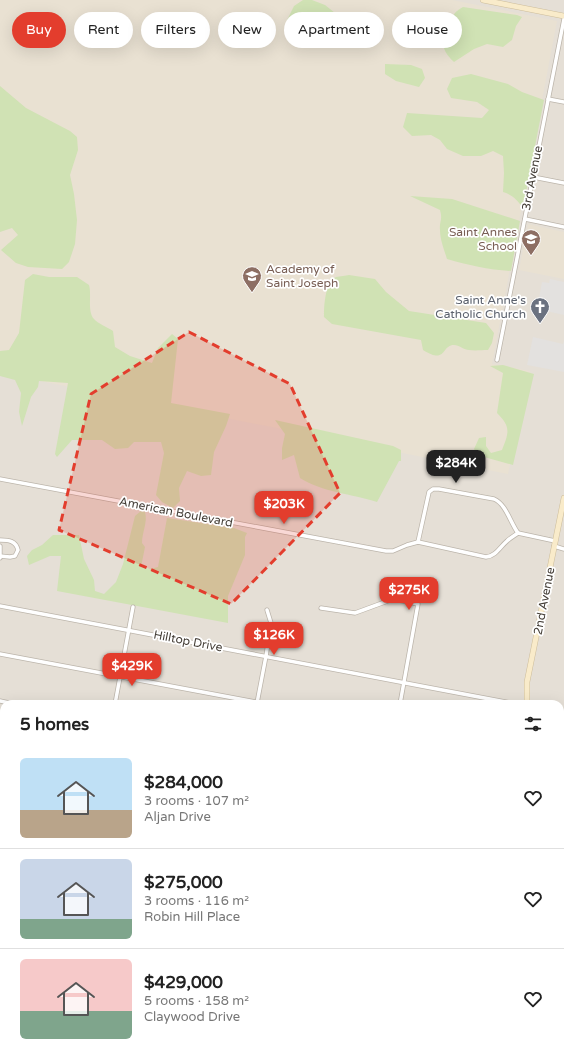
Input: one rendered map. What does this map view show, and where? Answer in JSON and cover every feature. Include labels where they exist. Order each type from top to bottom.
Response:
[{"type":"street","points":[[483,0],[564,16]]},
{"type":"street","name":"3rd Avenue","points":[[497,360],[564,19]]},
{"type":"street","points":[[548,99],[564,102]]},
{"type":"street","points":[[533,177],[564,183]]},
{"type":"street","points":[[524,219],[564,227]]},
{"type":"street","name":"American Boulevard","points":[[0,480],[386,552],[418,542]]},
{"type":"street","points":[[518,533],[507,541],[496,553],[486,557],[418,542],[429,492],[433,489],[499,501],[504,506],[518,533],[564,548]]},
{"type":"street","name":"2nd Avenue","points":[[527,700],[527,682],[564,498]]},
{"type":"street","points":[[0,540],[14,543],[17,545],[18,550],[15,556],[0,557],[0,546]]},
{"type":"street","points":[[321,608],[355,613],[393,599],[418,604],[401,700]]},
{"type":"street","name":"Hilltop Drive","points":[[0,606],[496,700]]},
{"type":"street","points":[[115,700],[133,607]]},
{"type":"street","points":[[258,700],[271,623],[267,610]]},
{"type":"street","points":[[0,654],[242,700]]},
{"type":"highlighted area","points":[[189,332],[290,384],[340,493],[231,604],[59,530],[91,394]]},
{"type":"shaded area","points":[[0,0],[564,0],[564,700],[0,700]]},
{"type":"shaded area","name":"Academy of Saint Joseph","points":[[0,0],[452,0],[557,21],[492,364],[530,371],[508,474],[0,373]]},
{"type":"shaded area","points":[[528,224],[564,232],[564,279],[519,270]]},
{"type":"shaded area","points":[[550,279],[564,282],[564,315],[537,309],[542,282],[549,283]]},
{"type":"shaded area","points":[[533,337],[563,344],[564,341],[564,372],[527,365]]},
{"type":"green space","points":[[303,0],[312,0],[325,5],[334,12],[291,12],[294,6]]},
{"type":"green space","points":[[463,7],[522,17],[516,26],[512,40],[503,47],[487,44],[474,49],[454,62],[446,53],[444,48],[462,48],[462,12],[456,12]]},
{"type":"green space","points":[[385,64],[411,65],[422,69],[425,78],[419,87],[396,81],[385,74]]},
{"type":"green space","points":[[471,74],[508,84],[522,92],[544,100],[523,208],[514,198],[503,192],[503,156],[493,151],[481,156],[463,156],[447,149],[440,140],[431,135],[412,136],[403,127],[407,113],[482,118],[489,110],[477,102],[451,98],[447,89],[452,78]]},
{"type":"green space","points":[[0,86],[26,108],[70,131],[77,137],[78,150],[70,175],[77,220],[75,244],[69,262],[62,269],[28,267],[16,263],[1,250],[18,235],[12,228],[0,232]]},
{"type":"green space","points":[[410,196],[452,199],[520,221],[511,271],[479,267],[447,259],[441,237],[440,210]]},
{"type":"green space","points":[[33,274],[49,277],[77,277],[89,285],[92,316],[98,322],[113,331],[115,347],[130,356],[152,363],[158,348],[172,334],[178,339],[171,403],[230,414],[214,452],[211,475],[201,476],[187,471],[179,488],[180,501],[173,508],[162,502],[156,495],[164,453],[161,442],[134,442],[128,448],[115,449],[102,440],[72,440],[57,457],[55,454],[68,383],[39,381],[38,387],[31,397],[22,426],[19,412],[21,393],[15,380],[0,376],[0,351],[9,350],[19,333],[25,280]]},
{"type":"green space","points":[[349,275],[375,279],[386,292],[409,311],[486,323],[494,333],[492,343],[488,350],[471,350],[454,345],[447,348],[440,355],[436,356],[423,350],[421,340],[332,324],[324,317],[327,289],[332,280],[336,277]]},
{"type":"green space","points":[[503,365],[534,374],[513,465],[477,455],[474,449],[479,438],[486,437],[486,446],[491,453],[502,450],[507,434],[507,426],[497,413],[503,373],[490,366]]},
{"type":"green space","points":[[275,420],[393,446],[401,450],[401,461],[399,461],[377,502],[318,487],[300,478],[294,455],[282,460],[282,448],[285,434]]},
{"type":"green space","points":[[141,511],[145,512],[146,520],[142,543],[145,547],[141,567],[150,569],[158,567],[167,518],[234,528],[247,533],[245,537],[245,555],[228,596],[228,623],[57,591],[61,556],[50,556],[29,565],[27,556],[32,550],[42,545],[53,535],[79,535],[84,559],[94,580],[95,591],[104,594],[116,582],[123,564],[135,516]]},
{"type":"place","name":"Saint Annes School","points":[[531,256]]},
{"type":"place","name":"Academy of Saint Joseph","points":[[252,293]]},
{"type":"place","name":"Saint Anne's Catholic Church","points":[[540,324]]}]
